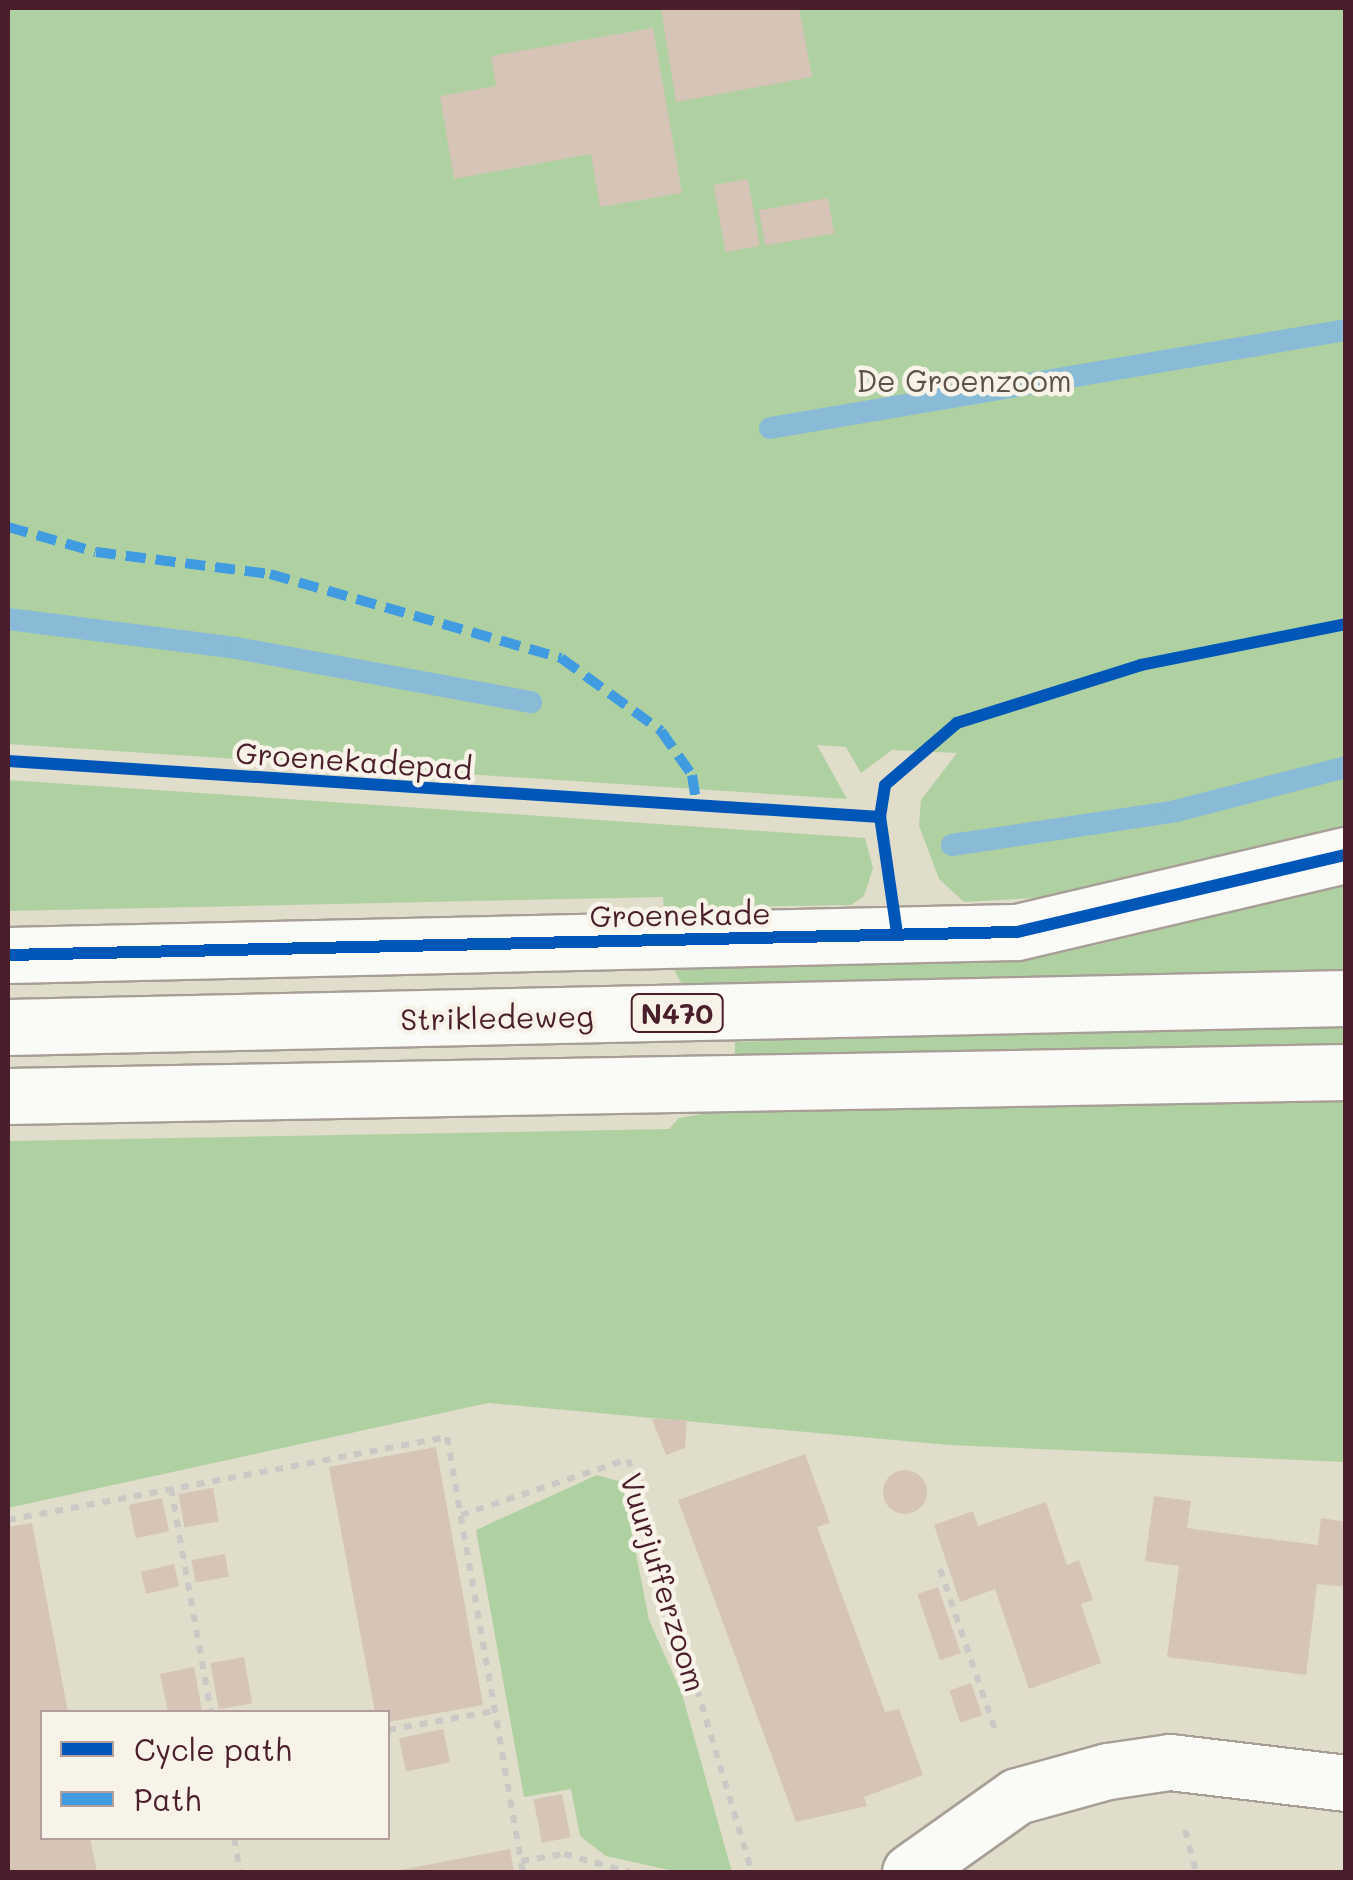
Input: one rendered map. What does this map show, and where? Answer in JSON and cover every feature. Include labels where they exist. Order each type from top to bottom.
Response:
[{"type":"main road","name":"Groenekade","points":[[8,954],[1017,932],[1346,855]]},
{"type":"main road","name":"Strikledeweg","points":[[8,1027],[1346,998]]},
{"type":"main road","points":[[8,1096],[1346,1072]]},
{"type":"main road","points":[[910,1872],[1017,1796],[1170,1762],[1346,1783]]},
{"type":"path","points":[[8,1520],[447,1437],[523,1872]]},
{"type":"path","points":[[170,1488],[211,1710]]},
{"type":"path","points":[[940,1568],[1017,1796]]},
{"type":"path","points":[[390,1730],[496,1712]]},
{"type":"path","points":[[234,1840],[240,1872]]},
{"type":"path","points":[[521,1860],[564,1854],[629,1872]]},
{"type":"green space","name":"De Groenzoom","points":[[8,8],[1345,8],[1345,832],[1070,896],[964,902],[939,879],[919,826],[921,800],[957,753],[892,750],[861,773],[846,747],[817,745],[847,799],[8,744]]},
{"type":"green space","points":[[8,780],[865,838],[873,868],[864,896],[851,905],[664,908],[663,897],[8,911]]},
{"type":"green space","points":[[1345,884],[1345,976],[689,997],[673,968],[1092,946]]},
{"type":"green space","points":[[1346,1020],[1345,1050],[735,1058],[735,1042]]},
{"type":"green space","points":[[1345,1097],[1345,1462],[949,1445],[488,1403],[8,1508],[8,1141],[669,1129],[679,1118],[736,1108]]},
{"type":"green space","points":[[597,1475],[622,1482],[649,1620],[682,1694],[732,1872],[678,1872],[606,1856],[580,1836],[571,1789],[524,1797],[476,1530]]},
{"type":"building","points":[[661,8],[799,8],[812,77],[676,102]]},
{"type":"building","points":[[653,28],[682,193],[600,207],[591,154],[454,179],[440,96],[496,86],[491,56]]},
{"type":"building","points":[[748,179],[760,246],[725,252],[714,185]]},
{"type":"building","points":[[828,198],[834,233],[765,246],[759,210]]},
{"type":"building","points":[[652,1419],[687,1420],[685,1448],[666,1455]]},
{"type":"building","points":[[436,1447],[483,1705],[390,1722],[390,1710],[375,1710],[329,1467]]},
{"type":"building","points":[[805,1454],[830,1523],[817,1527],[885,1712],[899,1709],[923,1775],[864,1797],[867,1806],[796,1822],[678,1500]]},
{"type":"building","points":[[905,1470],[921,1476],[927,1492],[921,1508],[905,1514],[889,1508],[883,1492],[889,1476]]},
{"type":"building","points":[[213,1488],[219,1521],[184,1528],[179,1494]]},
{"type":"building","points":[[1154,1496],[1191,1501],[1187,1528],[1253,1537],[1318,1545],[1321,1518],[1346,1522],[1346,1587],[1317,1584],[1306,1675],[1167,1657],[1179,1566],[1145,1561]]},
{"type":"building","points":[[162,1498],[169,1531],[136,1538],[129,1505]]},
{"type":"building","points":[[1046,1502],[1067,1565],[1079,1560],[1093,1600],[1081,1604],[1101,1663],[1029,1689],[995,1589],[960,1602],[934,1525],[973,1511],[978,1526]]},
{"type":"building","points":[[32,1523],[68,1710],[40,1710],[40,1840],[90,1840],[97,1872],[8,1872],[8,1527]]},
{"type":"building","points":[[225,1554],[229,1577],[196,1583],[192,1560]]},
{"type":"building","points":[[174,1564],[179,1586],[146,1594],[141,1572]]},
{"type":"building","points":[[938,1587],[961,1653],[940,1660],[917,1594]]},
{"type":"building","points":[[244,1657],[252,1703],[219,1709],[211,1663]]},
{"type":"building","points":[[194,1667],[202,1710],[168,1710],[160,1674]]},
{"type":"building","points":[[971,1683],[982,1715],[960,1723],[949,1690]]},
{"type":"building","points":[[443,1729],[450,1762],[406,1772],[399,1738]]},
{"type":"building","points":[[562,1794],[570,1837],[542,1843],[534,1800]]},
{"type":"building","points":[[510,1849],[514,1872],[395,1872],[395,1871]]},
{"type":"waterway","points":[[770,428],[1346,330]]},
{"type":"waterway","points":[[8,619],[236,648],[531,702]]},
{"type":"waterway","points":[[952,845],[1176,811],[1346,767]]},
{"type":"marked path","points":[[8,527],[96,552],[270,574],[561,658],[661,731],[692,775],[697,808]]},
{"type":"cycle path","points":[[897,933],[880,817],[885,785],[957,723],[1141,665],[1346,624]]},
{"type":"cycle path","name":"Groenekadepad","points":[[8,761],[880,817]]},
{"type":"cycle path","points":[[8,955],[1017,932],[1346,855]]}]
